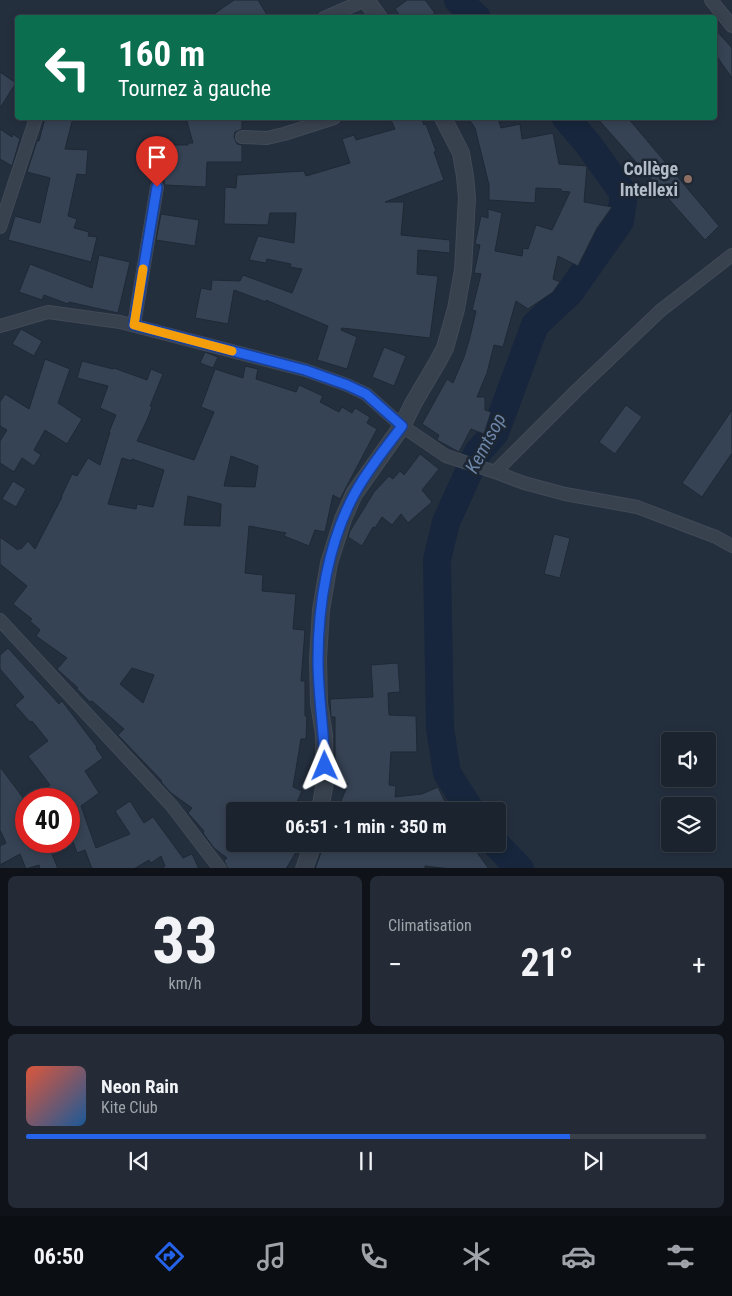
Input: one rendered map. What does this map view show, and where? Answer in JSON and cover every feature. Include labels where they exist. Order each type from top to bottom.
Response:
[{"type":"street","points":[[331,15],[365,0],[376,15]]},
{"type":"street","points":[[711,0],[732,26]]},
{"type":"street","points":[[0,227],[35,120]]},
{"type":"street","points":[[242,137],[267,138],[328,120]]},
{"type":"street","points":[[322,802],[325,781],[324,735],[319,702],[318,658],[321,610],[329,563],[343,518],[354,494],[402,426],[445,348],[456,309],[466,223],[465,176],[461,153],[444,120]]},
{"type":"street","points":[[134,325],[157,187]]},
{"type":"street","points":[[490,471],[660,311],[732,255]]},
{"type":"street","points":[[0,326],[48,312],[134,325],[305,370],[366,394],[402,426],[446,456],[524,483],[565,494],[637,507],[716,537],[732,546]]},
{"type":"street","points":[[2,626],[172,806],[220,868]]},
{"type":"street","points":[[304,868],[310,852]]},
{"type":"building","points":[[234,0],[258,0],[267,15],[212,15]]},
{"type":"building","points":[[407,0],[425,0],[435,13],[432,15],[400,15],[395,9]]},
{"type":"building","points":[[717,31],[732,48],[732,78],[717,57]]},
{"type":"building","points":[[0,72],[15,82],[15,85],[0,108]]},
{"type":"building","points":[[44,120],[72,120],[65,149],[88,150],[86,175],[77,174],[68,216],[77,219],[74,228],[89,232],[88,236],[97,237],[91,262],[8,240],[15,216],[40,223],[50,178],[27,172],[37,141],[39,141]]},
{"type":"building","points":[[187,120],[242,120],[242,129],[235,132],[234,137],[237,144],[242,145],[242,162],[207,162],[206,187],[165,185],[165,145],[188,145],[188,143],[193,143]]},
{"type":"building","points":[[391,120],[422,120],[424,125],[426,124],[444,180],[385,202],[404,202],[401,235],[450,240],[450,253],[418,250],[417,274],[438,276],[430,338],[342,328],[341,330],[357,337],[347,369],[317,360],[328,326],[266,300],[266,302],[234,290],[228,324],[195,318],[201,288],[211,290],[212,280],[240,281],[243,275],[292,293],[302,269],[290,267],[291,264],[267,259],[266,263],[249,260],[258,236],[294,243],[296,213],[270,213],[268,225],[224,224],[225,187],[236,188],[237,175],[304,171],[306,176],[350,163],[342,139],[354,135],[356,140],[395,129]]},
{"type":"building","points":[[469,120],[499,120],[501,128],[520,124],[522,139],[553,133],[559,164],[587,166],[584,202],[612,207],[597,228],[578,266],[558,256],[553,279],[560,282],[553,292],[528,309],[516,301],[503,347],[494,345],[487,373],[477,397],[485,397],[485,410],[491,412],[484,434],[471,429],[459,452],[437,440],[439,435],[422,424],[447,379],[453,383],[470,337],[476,311],[472,310],[481,274],[474,273],[480,245],[475,244],[481,216],[488,218],[488,209],[502,213],[495,251],[522,256],[523,248],[528,249],[536,225],[552,230],[570,192],[561,191],[561,189],[536,188],[535,203],[489,200],[489,185],[475,128]]},
{"type":"building","points":[[599,120],[630,120],[719,226],[705,240]]},
{"type":"building","points":[[0,129],[12,137],[13,134],[20,139],[12,166],[0,159]]},
{"type":"building","points":[[161,214],[199,220],[195,246],[156,240]]},
{"type":"building","points":[[99,255],[130,262],[118,313],[69,302],[68,304],[44,295],[42,300],[19,292],[30,264],[92,288]]},
{"type":"building","points":[[21,329],[42,341],[34,356],[12,344]]},
{"type":"building","points":[[384,347],[406,356],[394,386],[372,377]]},
{"type":"building","points":[[205,352],[218,357],[213,368],[200,363]]},
{"type":"building","points":[[45,359],[70,369],[58,403],[82,419],[67,444],[45,430],[34,450],[41,455],[34,466],[22,458],[14,472],[0,463],[0,441],[7,430],[0,426],[0,402],[5,394],[29,409]]},
{"type":"building","points":[[82,361],[114,368],[147,380],[151,369],[163,374],[150,406],[152,407],[147,420],[137,441],[194,460],[214,412],[201,407],[215,369],[243,378],[245,366],[258,369],[256,379],[296,392],[299,385],[323,396],[320,402],[339,412],[342,407],[352,413],[355,408],[370,417],[367,423],[377,429],[340,499],[333,495],[325,532],[315,530],[309,546],[284,536],[286,533],[249,526],[245,573],[263,575],[262,591],[296,594],[293,629],[305,630],[301,681],[305,681],[306,739],[301,739],[293,787],[302,791],[297,802],[226,802],[226,852],[296,852],[287,868],[228,868],[224,861],[227,858],[214,848],[203,833],[204,831],[188,813],[192,808],[171,793],[118,735],[124,729],[92,701],[90,702],[57,669],[67,658],[36,636],[40,630],[30,621],[32,619],[13,604],[27,586],[0,564],[0,537],[18,550],[28,541],[35,549],[72,474],[77,476],[88,458],[100,465],[116,415],[100,408],[108,386],[77,378]],"holes":[[[231,456],[258,466],[255,487],[224,486]],[[122,458],[132,461],[132,459],[164,470],[153,507],[137,504],[136,509],[108,504]],[[188,496],[221,504],[220,526],[184,525]],[[132,668],[154,675],[143,703],[120,684]]]},
{"type":"building","points":[[626,405],[642,417],[615,454],[599,442]]},
{"type":"building","points":[[732,410],[732,453],[702,497],[682,483]]},
{"type":"building","points":[[420,454],[439,469],[422,490],[432,502],[408,523],[401,514],[392,525],[382,517],[375,528],[373,527],[362,546],[348,537],[374,492],[389,476],[393,479],[400,471],[404,475]]},
{"type":"building","points":[[13,481],[26,489],[16,507],[2,499]]},
{"type":"building","points":[[554,534],[570,538],[560,578],[544,574]]},
{"type":"building","points":[[8,648],[59,704],[62,701],[97,747],[103,758],[85,771],[99,793],[81,806],[96,848],[130,834],[115,811],[130,801],[144,823],[153,817],[183,858],[192,854],[199,868],[162,868],[165,866],[161,856],[151,863],[149,860],[136,868],[92,868],[85,850],[80,852],[80,788],[46,788],[50,785],[28,756],[48,741],[32,721],[30,722],[15,705],[24,697],[0,669],[0,655]]},
{"type":"building","points":[[398,663],[400,692],[388,693],[389,715],[416,716],[417,752],[391,752],[389,785],[396,786],[395,797],[422,794],[438,787],[445,802],[341,802],[348,784],[335,778],[335,717],[331,717],[330,699],[373,697],[371,665]]},
{"type":"building","points":[[0,767],[16,788],[15,853],[52,853],[58,868],[40,868],[39,865],[26,868],[20,854],[0,865],[0,846],[6,843],[0,830]]},
{"type":"building","points":[[321,852],[477,852],[488,868],[425,866],[425,868],[315,868]]},
{"type":"waterway","name":"Kemtsop","points":[[458,0],[474,15]]},
{"type":"waterway","name":"Kemtsop","points":[[465,802],[447,773],[440,728],[437,560],[446,522],[478,452],[495,433],[535,325],[570,292],[620,221],[624,194],[588,144],[568,120]]},
{"type":"waterway","name":"Kemtsop","points":[[504,852],[519,868]]},
{"type":"slow traffic","points":[[143,269],[134,325],[232,351]]},
{"type":"place","name":"Collège Intellexi","points":[[688,179]]},
{"type":"route","points":[[157,187],[134,325],[305,370],[347,385],[366,394],[402,426],[354,494],[343,518],[329,563],[321,610],[318,658],[319,702],[324,735],[325,766]]}]
